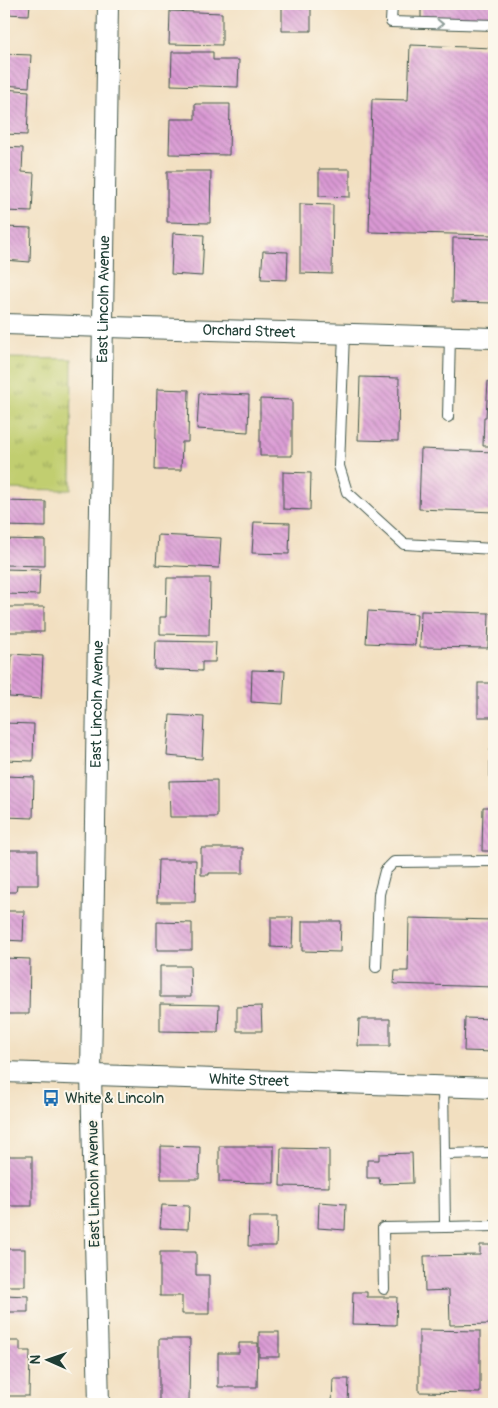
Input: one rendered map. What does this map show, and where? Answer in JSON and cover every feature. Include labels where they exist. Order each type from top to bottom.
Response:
[{"type":"street","name":"East Lincoln Avenue","points":[[99,1404],[91,1075],[108,4]]},
{"type":"street","name":"Orchard Street","points":[[4,324],[494,338]]},
{"type":"street","name":"White Street","points":[[4,1072],[494,1088]]},
{"type":"lane","points":[[392,4],[391,22],[494,25]]},
{"type":"lane","points":[[344,333],[339,466],[347,492],[404,544],[494,549]]},
{"type":"lane","points":[[448,417],[450,336]]},
{"type":"lane","points":[[376,967],[379,894],[385,871],[394,862],[494,861]]},
{"type":"lane","points":[[443,1086],[445,1227]]},
{"type":"lane","points":[[444,1154],[494,1153]]},
{"type":"lane","points":[[384,1289],[383,1228],[494,1226]]},
{"type":"green space","points":[[4,358],[72,359],[71,490],[4,489]]},
{"type":"building","points":[[4,4],[30,4],[29,15],[4,14]]},
{"type":"building","points":[[421,4],[494,4],[494,21],[421,18]]},
{"type":"building","points":[[282,7],[311,8],[311,31],[282,31]]},
{"type":"building","points":[[170,11],[222,13],[222,45],[169,44]]},
{"type":"building","points":[[410,45],[494,48],[494,235],[369,232],[372,99],[408,100]]},
{"type":"building","points":[[172,52],[213,52],[213,60],[239,60],[238,87],[171,85]]},
{"type":"building","points":[[4,54],[31,55],[29,87],[4,85]]},
{"type":"building","points":[[4,89],[29,91],[27,135],[4,134]]},
{"type":"building","points":[[195,104],[230,104],[229,155],[169,154],[170,119],[195,119]]},
{"type":"building","points":[[4,147],[23,148],[22,172],[34,173],[32,212],[4,211]]},
{"type":"building","points":[[319,169],[350,169],[350,197],[319,196]]},
{"type":"building","points":[[167,171],[211,171],[210,223],[167,222]]},
{"type":"building","points":[[300,204],[333,205],[332,274],[300,273]]},
{"type":"building","points":[[4,227],[31,228],[30,262],[4,260]]},
{"type":"building","points":[[173,233],[204,235],[202,276],[171,274]]},
{"type":"building","points":[[453,238],[494,239],[494,303],[452,302]]},
{"type":"building","points":[[263,251],[288,252],[287,280],[261,279]]},
{"type":"building","points":[[360,377],[399,378],[398,441],[358,440]]},
{"type":"building","points":[[488,381],[494,381],[494,446],[483,446]]},
{"type":"building","points":[[157,389],[189,390],[188,442],[182,442],[181,470],[155,470]]},
{"type":"building","points":[[199,393],[249,395],[248,432],[197,429]]},
{"type":"building","points":[[260,399],[292,400],[292,456],[260,456]]},
{"type":"building","points":[[421,449],[494,452],[494,512],[419,509]]},
{"type":"building","points":[[283,472],[311,473],[310,510],[283,509]]},
{"type":"building","points":[[4,501],[46,502],[46,527],[4,526]]},
{"type":"building","points":[[254,522],[290,523],[289,554],[252,553]]},
{"type":"building","points":[[158,535],[221,538],[219,568],[156,565]]},
{"type":"building","points":[[4,539],[45,540],[45,566],[4,565]]},
{"type":"building","points":[[4,569],[40,570],[39,595],[4,594]]},
{"type":"building","points":[[167,578],[210,578],[209,635],[160,634],[160,617],[166,617]]},
{"type":"building","points":[[4,607],[44,607],[44,632],[4,632]]},
{"type":"building","points":[[368,611],[417,614],[415,645],[366,643]]},
{"type":"building","points":[[421,611],[489,613],[488,648],[420,647]]},
{"type":"building","points":[[155,641],[216,642],[215,662],[202,662],[202,671],[154,669]]},
{"type":"building","points":[[12,654],[43,656],[41,699],[9,697]]},
{"type":"building","points":[[252,670],[285,671],[283,704],[251,702]]},
{"type":"building","points":[[478,683],[494,683],[494,717],[478,717]]},
{"type":"building","points":[[170,715],[204,717],[202,759],[167,756]]},
{"type":"building","points":[[4,723],[34,724],[33,761],[4,760]]},
{"type":"building","points":[[490,750],[494,750],[494,784],[490,784]]},
{"type":"building","points":[[4,776],[34,777],[33,818],[4,817]]},
{"type":"building","points":[[217,780],[217,817],[170,817],[169,781]]},
{"type":"building","points":[[483,807],[494,807],[494,851],[482,851]]},
{"type":"building","points":[[201,848],[243,848],[243,873],[209,873],[209,875],[201,875]]},
{"type":"building","points":[[10,850],[38,850],[38,885],[17,885],[16,892],[4,892],[4,857],[10,857]]},
{"type":"building","points":[[158,860],[196,860],[195,902],[157,902]]},
{"type":"building","points":[[4,911],[24,911],[23,941],[4,940]]},
{"type":"building","points":[[271,917],[293,917],[292,948],[271,947]]},
{"type":"building","points":[[409,918],[494,920],[494,987],[394,984],[395,971],[408,971]]},
{"type":"building","points":[[302,921],[341,921],[340,952],[302,951]]},
{"type":"building","points":[[157,922],[192,923],[192,950],[157,950]]},
{"type":"building","points":[[4,958],[30,959],[29,1014],[4,1014]]},
{"type":"building","points":[[160,966],[190,966],[191,997],[160,997]]},
{"type":"building","points":[[160,1004],[219,1005],[218,1032],[160,1031]]},
{"type":"building","points":[[261,1006],[262,1031],[237,1031],[237,1007]]},
{"type":"building","points":[[465,1018],[494,1019],[494,1052],[464,1051]]},
{"type":"building","points":[[359,1019],[390,1019],[390,1046],[358,1046]]},
{"type":"building","points":[[161,1146],[200,1147],[199,1179],[161,1179]]},
{"type":"building","points":[[219,1146],[274,1146],[274,1183],[219,1182]]},
{"type":"building","points":[[281,1148],[329,1149],[329,1187],[280,1186]]},
{"type":"building","points":[[412,1153],[413,1183],[380,1184],[379,1178],[367,1178],[367,1160],[379,1160],[379,1154]]},
{"type":"building","points":[[4,1156],[32,1156],[32,1206],[4,1206]]},
{"type":"building","points":[[319,1202],[346,1204],[345,1230],[318,1228]]},
{"type":"building","points":[[162,1205],[189,1206],[188,1229],[160,1228]]},
{"type":"building","points":[[249,1217],[277,1217],[276,1246],[248,1246]]},
{"type":"building","points":[[480,1245],[494,1245],[494,1324],[450,1325],[449,1290],[425,1291],[424,1256],[480,1255]]},
{"type":"building","points":[[4,1249],[25,1249],[25,1286],[4,1286]]},
{"type":"building","points":[[160,1252],[196,1252],[196,1275],[209,1275],[209,1314],[182,1314],[182,1296],[160,1296]]},
{"type":"building","points":[[353,1292],[367,1292],[367,1297],[397,1297],[396,1325],[352,1324]]},
{"type":"building","points":[[4,1295],[28,1296],[28,1312],[4,1312]]},
{"type":"building","points":[[419,1330],[480,1331],[480,1393],[419,1392]]},
{"type":"building","points":[[259,1332],[279,1332],[279,1357],[259,1357]]},
{"type":"building","points":[[159,1339],[190,1339],[189,1404],[159,1404]]},
{"type":"building","points":[[4,1341],[20,1341],[20,1351],[30,1351],[29,1396],[4,1396]]},
{"type":"building","points":[[239,1343],[258,1343],[257,1387],[218,1387],[218,1353],[239,1353]]},
{"type":"building","points":[[333,1379],[349,1379],[348,1404],[332,1404]]},
{"type":"place","name":"White & Lincoln","points":[[51,1098]]}]
